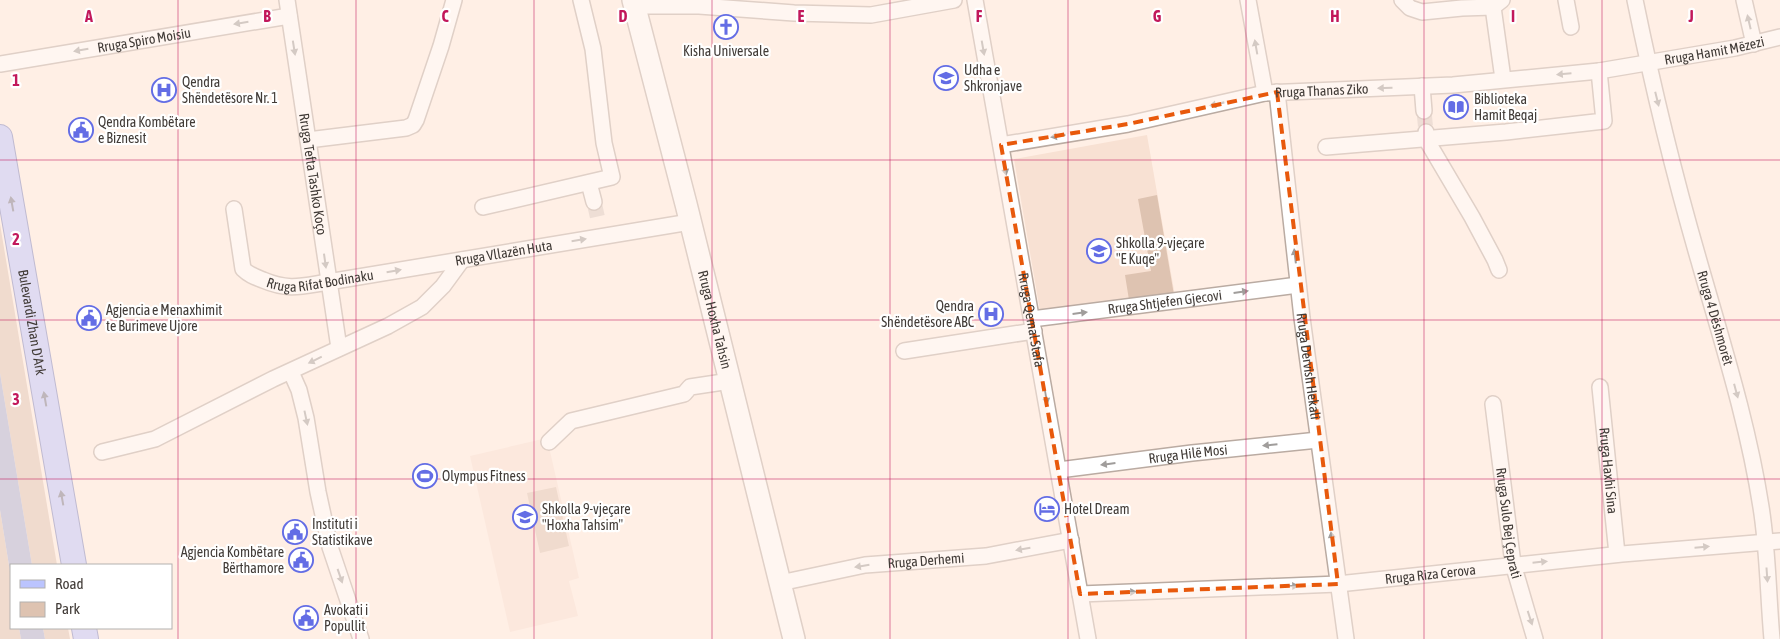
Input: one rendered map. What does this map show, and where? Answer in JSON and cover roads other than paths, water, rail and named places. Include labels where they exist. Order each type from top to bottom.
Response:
[{"type":"main road","name":"Rruga Hoxha Tahsin","points":[[634,3],[794,639]]},
{"type":"main road","name":"Bulevardi Zhan D'Ark","points":[[0,137],[74,564]]},
{"type":"street","name":"Rruga Tefta Tashko Koço","points":[[287,0],[338,348]]},
{"type":"street","points":[[308,140],[406,128],[413,125],[441,46],[454,0]]},
{"type":"street","points":[[483,207],[612,177],[604,143],[593,49],[581,0]]},
{"type":"street","points":[[634,3],[794,13],[871,15],[954,0]]},
{"type":"street","name":"Rruga Qemal Stafa","points":[[975,0],[1088,639]]},
{"type":"street","name":"Rruga Dervish Hekali","points":[[1248,0],[1271,93],[1346,639]]},
{"type":"street","points":[[1402,0],[1410,8],[1422,12],[1498,3],[1503,79]]},
{"type":"street","points":[[1566,0],[1571,27]]},
{"type":"street","name":"Rruga 4 Dëshmorët","points":[[1635,0],[1648,63],[1686,216],[1737,394],[1757,483],[1761,508],[1772,639]]},
{"type":"street","points":[[1744,0],[1754,44]]},
{"type":"street","name":"Rruga Spiro Moisiu","points":[[0,64],[289,16]]},
{"type":"street","name":"Rruga Hamit Mëzezi","points":[[1648,63],[1754,44],[1780,37]]},
{"type":"street","name":"Rruga Thanas Ziko","points":[[1001,145],[1128,124],[1271,93],[1453,85],[1599,71],[1648,63]]},
{"type":"street","points":[[1326,146],[1426,135],[1604,121],[1599,71]]},
{"type":"street","points":[[1422,86],[1424,111]]},
{"type":"street","points":[[1426,135],[1499,270]]},
{"type":"street","points":[[589,183],[594,202]]},
{"type":"street","name":"Rruga Rifat Bodinaku","points":[[234,209],[243,269],[248,274],[278,286],[288,288],[462,260]]},
{"type":"street","name":"Rruga Vllazën Huta","points":[[102,452],[155,438],[246,392],[388,326],[422,307],[443,286],[462,260],[600,230],[690,222]]},
{"type":"street","name":"Rruga Shtjefen Gjecovi","points":[[904,351],[1033,325],[1298,285]]},
{"type":"street","points":[[291,372],[306,418],[318,492],[330,547],[361,639]]},
{"type":"street","points":[[548,442],[571,421],[684,394],[690,387],[730,381]]},
{"type":"street","name":"Rruga Haxhi Sina","points":[[1600,387],[1617,554]]},
{"type":"street","name":"Rruga Sulo Bej Çeprati","points":[[1493,404],[1513,564],[1535,639]]},
{"type":"street","name":"Rruga Hilë Mosi","points":[[1059,470],[1192,453],[1318,440]]},
{"type":"street","name":"Rruga Derhemi","points":[[780,583],[865,565],[986,556],[1071,540]]},
{"type":"street","name":"Rruga Riza Cerova","points":[[1080,594],[1338,584],[1513,564],[1780,541]]},
{"type":"water","points":[[0,373],[32,564],[10,564],[10,572],[0,510]]},
{"type":"water","points":[[19,629],[43,629],[45,639],[21,639]]},
{"type":"tunnel","points":[[1424,111],[1426,132]]},
{"type":"tunnel","points":[[594,202],[599,224]]},
{"type":"place","name":"Kisha Universale","points":[[726,27]]},
{"type":"place","name":"Udha e Shkronjave","points":[[946,78]]},
{"type":"place","name":"Qendra Shëndetësore Nr. 1","points":[[164,90]]},
{"type":"place","name":"Biblioteka Hamit Beqaj","points":[[1456,107]]},
{"type":"place","name":"Qendra Kombëtare e Biznesit","points":[[81,130]]},
{"type":"place","name":"Shkolla 9-vjeçare \"E Kuqe\"","points":[[1099,251]]},
{"type":"place","name":"Qendra Shëndetësore ABC","points":[[991,314]]},
{"type":"place","name":"Agjencia e Menaxhimit te Burimeve Ujore","points":[[89,318]]},
{"type":"place","name":"Olympus Fitness","points":[[425,476]]},
{"type":"place","name":"Hotel Dream","points":[[1047,509]]},
{"type":"place","name":"Shkolla 9-vjeçare \"Hoxha Tahsim\"","points":[[525,517]]},
{"type":"place","name":"Instituti i Statistikave","points":[[295,532]]},
{"type":"place","name":"Agjencia Kombëtare Bërthamore","points":[[301,560]]},
{"type":"place","name":"Avokati i Popullit","points":[[306,618]]}]
